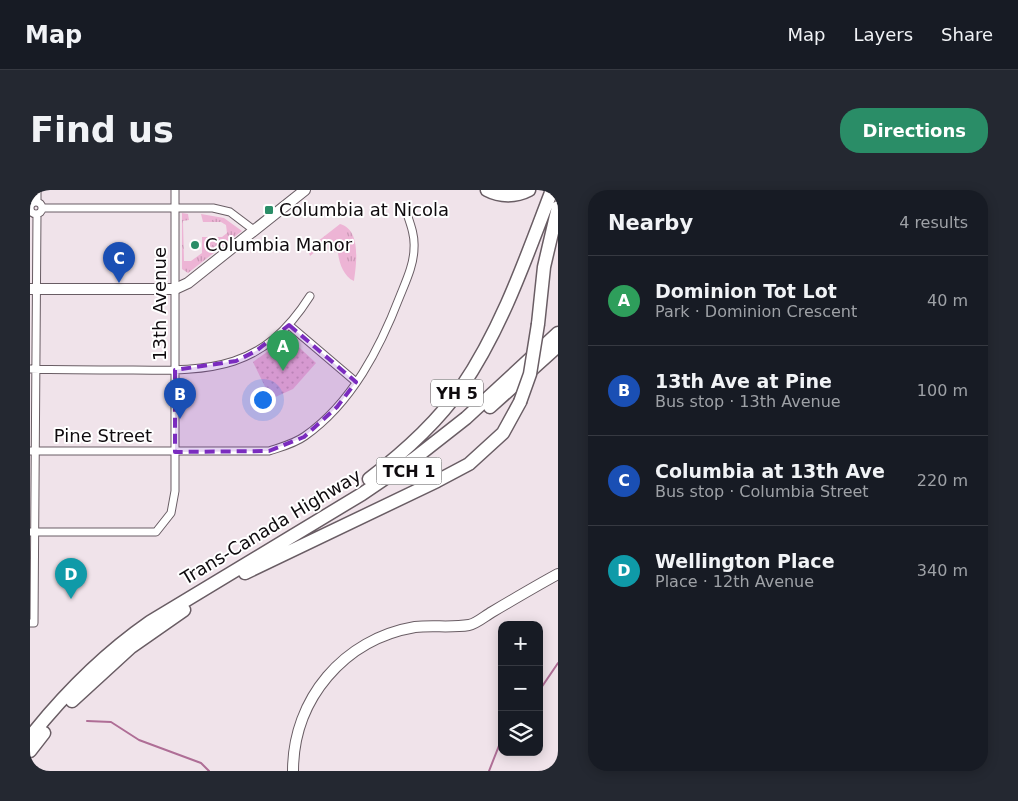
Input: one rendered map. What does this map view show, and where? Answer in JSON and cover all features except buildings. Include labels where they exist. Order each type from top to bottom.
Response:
[{"type":"highway","points":[[487,190],[495,194],[509,196],[529,190]]},
{"type":"highway","name":"YH 5","points":[[286,539],[398,457],[440,414],[460,389],[476,365],[504,309],[552,190]]},
{"type":"highway","points":[[245,574],[438,482],[469,464],[503,433],[520,402],[530,374],[544,267],[558,207]]},
{"type":"highway","name":"Trans-Canada Highway","points":[[30,737],[89,670],[124,640],[150,622],[362,494],[415,458],[466,418],[558,333]]},
{"type":"highway","name":"Trans-Canada Highway","points":[[30,750],[69,704],[131,647],[186,609],[406,474],[456,436],[558,346]]},
{"type":"street","points":[[37,190],[37,202],[42,208]]},
{"type":"street","name":"13th Avenue","points":[[32,532],[156,532],[171,513],[174,502],[175,452],[175,190]]},
{"type":"street","points":[[33,289],[175,289],[188,283],[305,190]]},
{"type":"street","points":[[37,202],[30,207],[32,212],[37,214]]},
{"type":"street","points":[[32,623],[33,289],[37,214],[42,208],[174,207],[225,210],[255,230]]},
{"type":"street","name":"Pine Street","points":[[32,451],[269,451],[288,445],[304,436],[337,407],[356,382],[378,345],[408,277],[414,250],[414,235],[406,211]]},
{"type":"street","points":[[33,370],[175,370],[212,368],[236,361],[256,351],[289,325],[310,296]]},
{"type":"street","points":[[289,325],[356,382]]},
{"type":"street","points":[[293,771],[293,752],[299,725],[312,697],[328,674],[346,657],[366,643],[388,634],[416,627],[470,625],[558,574]]},
{"type":"highlighted area","points":[[289,325],[356,382],[337,407],[304,437],[289,445],[269,451],[175,452],[175,370],[236,361],[256,351]]},
{"type":"green space","points":[[182,213],[188,214],[189,220],[183,221],[184,261],[191,261],[202,253],[202,237],[222,237],[227,233],[226,225],[221,222],[203,222],[201,214],[224,218],[242,231],[188,273],[182,269]]},
{"type":"green space","points":[[340,224],[352,233],[355,240],[354,281],[347,276],[343,269],[338,253],[321,247],[310,256],[308,249]]},
{"type":"green space","points":[[288,337],[316,363],[293,389],[271,399],[253,362]]},
{"type":"waterway","points":[[543,685],[558,663]]},
{"type":"waterway","points":[[87,721],[111,722],[139,740],[201,763],[209,771]]},
{"type":"waterway","points":[[489,771],[498,748]]},
{"type":"place","name":"Columbia at Nicola","points":[[269,210]]},
{"type":"place","name":"Columbia Manor","points":[[195,245]]},
{"type":"place","name":"Columbia at 13th Ave","points":[[119,283]]},
{"type":"place","name":"Dominion Tot Lot","points":[[283,371]]},
{"type":"place","name":"13th Ave at Pine","points":[[180,419]]},
{"type":"place","name":"Wellington Place","points":[[71,599]]}]
